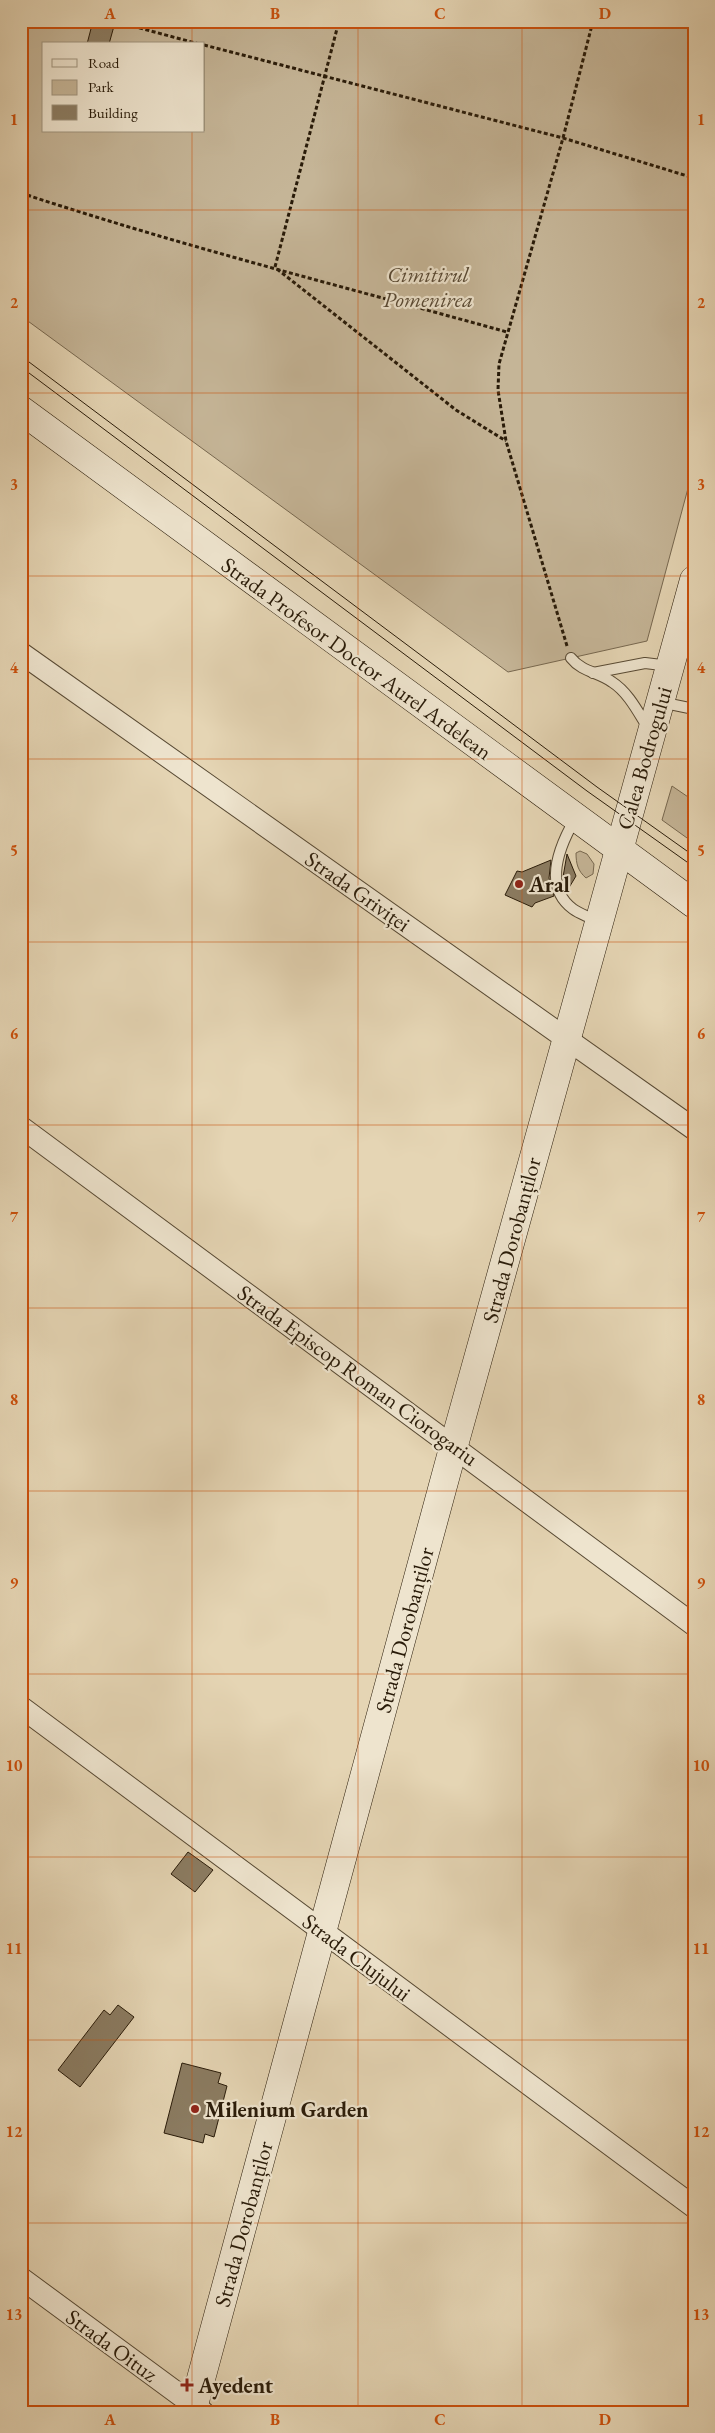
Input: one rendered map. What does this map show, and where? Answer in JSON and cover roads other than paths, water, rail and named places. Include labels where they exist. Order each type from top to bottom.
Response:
[{"type":"main road","name":"Strada Profesor Doctor Aurel Ardelean","points":[[21,410],[694,904]]},
{"type":"main road","name":"Calea Bodrogului","points":[[618,850],[694,580]]},
{"type":"main road","name":"Strada Dorobanților","points":[[196,2410],[322,1931],[618,850]]},
{"type":"street","name":"Strada Griviței","points":[[21,653],[694,1129]]},
{"type":"street","name":"Strada Episcop Roman Ciorogariu","points":[[21,1127],[694,1624]]},
{"type":"street","name":"Strada Clujului","points":[[21,1707],[694,2207]]},
{"type":"street","name":"Strada Oituz","points":[[21,2278],[196,2410]]},
{"type":"lane","points":[[571,658],[577,665],[612,682],[622,691],[652,734]]},
{"type":"lane","points":[[592,673],[645,662],[670,666]]},
{"type":"lane","points":[[660,702],[694,709]]},
{"type":"lane","points":[[575,818],[562,843],[556,882],[559,891],[572,908],[598,922]]},
{"type":"tram line","points":[[21,356],[597,787],[694,856]]},
{"type":"tram line","points":[[21,367],[587,791],[694,867]]},
{"type":"place","name":"Aral","points":[[519,884]]},
{"type":"place","name":"Milenium Garden","points":[[195,2109]]},
{"type":"place","name":"Ayedent","points":[[187,2385]]},
{"type":"park label","name":"Cimitirul Pomenirea","points":[[428,286]]}]
